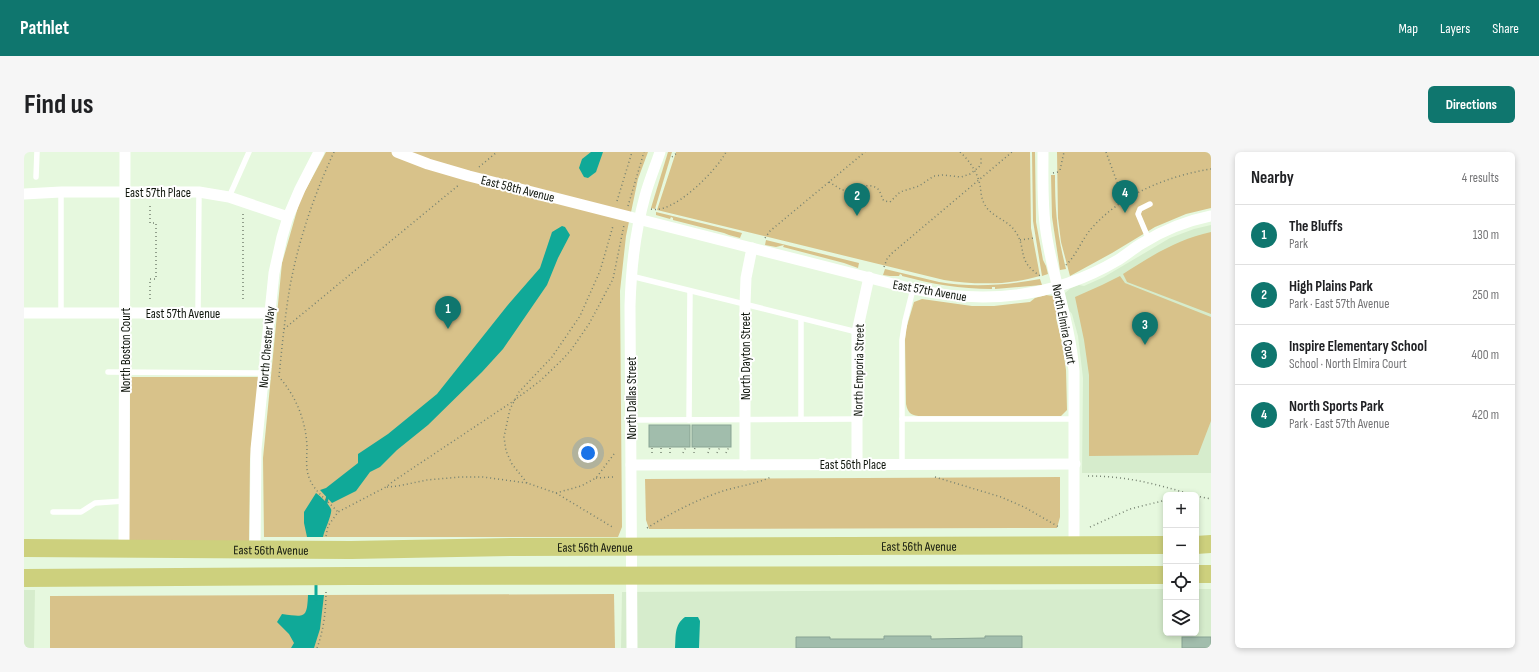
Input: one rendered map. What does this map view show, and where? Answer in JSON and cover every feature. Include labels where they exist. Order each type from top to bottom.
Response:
[{"type":"main road","points":[[1199,545],[1211,544]]},
{"type":"main road","name":"East 56th Avenue","points":[[24,548],[351,550],[632,547],[1163,545]]},
{"type":"main road","points":[[1199,574],[1211,574]]},
{"type":"main road","name":"East 56th Avenue","points":[[24,578],[1163,575]]},
{"type":"street","name":"North Boston Court","points":[[124,548],[125,152]]},
{"type":"street","name":"North Chester Way","points":[[255,550],[256,454],[277,255],[288,217],[300,189],[319,152]]},
{"type":"street","name":"East 58th Avenue","points":[[397,152],[445,169],[639,219]]},
{"type":"street","name":"North Dallas Street","points":[[632,648],[631,276],[639,219],[649,182],[660,152]]},
{"type":"street","name":"North Elmira Court","points":[[1043,152],[1044,219],[1073,357],[1075,419],[1074,546]]},
{"type":"street","name":"East 57th Place","points":[[24,194],[61,192],[199,192],[229,197],[288,217]]},
{"type":"street","name":"East 57th Avenue","points":[[639,219],[914,289],[953,296],[987,298],[1023,294],[1081,279],[1150,240],[1181,225],[1211,216]]},
{"type":"street","name":"North Dayton Street","points":[[745,465],[745,304],[746,278],[752,248]]},
{"type":"street","name":"North Emporia Street","points":[[857,464],[857,332],[869,277]]},
{"type":"street","name":"East 57th Avenue","points":[[24,313],[270,313]]},
{"type":"street","name":"East 56th Place","points":[[631,465],[1074,464]]},
{"type":"lane","points":[[36,177],[37,152]]},
{"type":"lane","points":[[229,197],[249,152]]},
{"type":"lane","points":[[61,192],[61,313]]},
{"type":"lane","points":[[198,313],[199,192]]},
{"type":"lane","points":[[1150,204],[1140,209],[1138,214],[1150,240]]},
{"type":"lane","points":[[631,276],[857,332]]},
{"type":"lane","points":[[902,464],[903,331],[914,289]]},
{"type":"lane","points":[[689,420],[690,291]]},
{"type":"lane","points":[[801,319],[801,419]]},
{"type":"lane","points":[[108,372],[264,373]]},
{"type":"lane","points":[[631,420],[857,419]]},
{"type":"lane","points":[[902,419],[1075,419]]},
{"type":"lane","points":[[53,512],[81,512],[95,503],[124,501]]},
{"type":"path","points":[[334,152],[318,186],[302,233],[290,285],[279,377],[292,395],[302,417],[306,441],[306,470],[309,479],[317,490],[338,512],[386,487],[512,402],[551,371],[571,350],[596,312],[613,279],[623,228],[628,229]]},
{"type":"path","points":[[480,166],[497,152]]},
{"type":"path","points":[[617,200],[632,152]]},
{"type":"path","points":[[633,205],[628,203],[644,152]]},
{"type":"path","points":[[672,157],[678,152]]},
{"type":"path","points":[[651,209],[655,210],[665,207],[690,192],[712,173],[726,152]]},
{"type":"path","points":[[765,238],[770,231],[865,152]]},
{"type":"path","points":[[960,152],[975,171],[979,180],[982,198],[987,209],[1009,224],[1017,233],[1020,240],[1022,255],[1026,263],[1033,271],[1042,277]]},
{"type":"path","points":[[884,267],[891,254],[1012,152]]},
{"type":"path","points":[[1051,173],[1058,172],[1060,170],[1064,152]]},
{"type":"path","points":[[1106,152],[1124,201]]},
{"type":"path","points":[[830,182],[842,190],[866,186],[874,187],[878,189],[882,198],[887,203],[893,200],[900,192],[919,186],[934,176],[943,175],[961,177],[975,171],[981,163],[981,158]]},
{"type":"path","points":[[1066,265],[1090,230],[1124,201],[1169,180],[1211,169]]},
{"type":"path","points":[[284,329],[457,186]]},
{"type":"path","points":[[150,204],[150,223],[156,223],[156,279],[150,279],[150,299]]},
{"type":"path","points":[[242,299],[243,213]]},
{"type":"path","points":[[527,483],[512,464],[506,451],[505,430],[512,402],[552,357],[580,316],[600,271],[613,226]]},
{"type":"path","points":[[1020,240],[1034,238]]},
{"type":"path","points":[[652,447],[652,453]]},
{"type":"path","points":[[661,447],[661,453]]},
{"type":"path","points":[[670,447],[670,453]]},
{"type":"path","points":[[683,453],[686,447]]},
{"type":"path","points":[[694,453],[695,447]]},
{"type":"path","points":[[708,453],[710,447]]},
{"type":"path","points":[[717,453],[720,447]]},
{"type":"path","points":[[726,453],[729,447]]},
{"type":"path","points":[[596,478],[614,454]]},
{"type":"path","points":[[1088,476],[1131,478],[1183,492]]},
{"type":"path","points":[[386,487],[427,480],[460,477],[483,477],[527,483],[556,494],[581,507],[614,528]]},
{"type":"path","points":[[556,494],[581,486],[596,478],[614,477]]},
{"type":"path","points":[[647,528],[681,508],[702,499],[771,477]]},
{"type":"path","points":[[935,477],[990,493],[1008,500],[1059,527]]},
{"type":"path","points":[[1199,496],[1211,499]]},
{"type":"path","points":[[1090,527],[1130,509],[1163,501]]},
{"type":"shaded area","points":[[326,152],[648,152],[638,179],[626,236],[620,291],[622,527],[618,537],[264,537],[263,458],[282,263],[300,200]]},
{"type":"shaded area","points":[[668,152],[672,152],[655,209],[651,208]]},
{"type":"shaded area","points":[[676,152],[1030,152],[1031,228],[1040,276],[1004,283],[968,283],[944,280],[657,210]]},
{"type":"shaded area","points":[[1032,152],[1035,152],[1036,222],[1043,260],[1048,274],[1042,276],[1033,221]]},
{"type":"shaded area","points":[[1057,152],[1211,152],[1211,208],[1186,214],[1155,227],[1070,276],[1061,242],[1058,218]]},
{"type":"shaded area","points":[[1051,175],[1055,175],[1057,222],[1066,269],[1060,270],[1052,217]]},
{"type":"shaded area","points":[[656,212],[742,233],[740,238],[673,220],[671,217],[670,219],[656,215]]},
{"type":"shaded area","points":[[1211,225],[1211,473],[1082,473],[1083,378],[1078,336],[1072,314],[1068,309],[1065,293],[1071,288],[1079,285],[1084,286],[1104,277],[1170,238],[1194,229]]},
{"type":"shaded area","points":[[1211,232],[1211,314],[1127,282],[1123,274],[1144,261],[1187,239]]},
{"type":"shaded area","points":[[766,240],[859,263],[858,268],[783,247],[784,245],[776,247],[765,245]]},
{"type":"shaded area","points":[[885,269],[952,284],[990,285],[1040,279],[1042,285],[995,289],[995,287],[992,287],[992,289],[980,289],[946,286],[902,276],[900,274],[899,276],[883,275]]},
{"type":"shaded area","points":[[1120,276],[1125,283],[1211,317],[1211,421],[1198,455],[1089,456],[1089,375],[1084,340],[1075,297]]},
{"type":"shaded area","points":[[1046,295],[1053,296],[1055,299],[1058,311],[1056,318],[1066,370],[1067,410],[1061,416],[916,416],[909,412],[906,404],[905,340],[906,329],[914,302],[922,299],[972,306],[994,306],[1030,302],[1035,298]]},
{"type":"shaded area","points":[[130,377],[259,377],[250,459],[249,543],[129,541]]},
{"type":"shaded area","points":[[1060,477],[1060,517],[1057,528],[649,529],[646,520],[645,479]]},
{"type":"shaded area","points":[[1163,589],[1163,636],[1199,636],[1199,589],[1211,589],[1211,648],[621,648],[622,592]]},
{"type":"shaded area","points":[[24,590],[35,590],[34,648],[24,648]]},
{"type":"shaded area","points":[[614,594],[615,648],[50,648],[50,596]]},
{"type":"water","points":[[591,152],[603,152],[596,172],[588,178],[584,177],[579,168],[582,159]]},
{"type":"water","points":[[562,226],[565,227],[570,235],[558,258],[547,285],[503,349],[482,372],[428,425],[397,450],[380,467],[370,472],[356,491],[332,503],[320,490],[326,488],[358,463],[358,454],[388,434],[437,394],[507,306],[540,268],[552,232]]},
{"type":"water","points":[[316,493],[330,507],[331,514],[323,537],[307,537],[304,523],[304,512]]},
{"type":"water","points":[[308,595],[324,595],[320,629],[314,648],[291,648],[294,643],[289,634],[277,622],[282,614],[296,616],[303,615],[307,609]]},
{"type":"water","points":[[685,617],[698,617],[700,621],[699,648],[675,648],[677,627],[681,620]]},
{"type":"building","points":[[649,425],[690,425],[690,447],[649,447]]},
{"type":"building","points":[[692,425],[731,425],[731,447],[692,447]]},
{"type":"building","points":[[884,636],[931,636],[931,639],[985,638],[985,636],[1022,636],[1022,648],[796,648],[796,637],[830,637],[830,639],[884,639]]},
{"type":"building","points":[[1182,637],[1211,637],[1211,648],[1182,648]]},
{"type":"waterway","points":[[325,507],[328,495]]},
{"type":"waterway","points":[[316,583],[316,599]]},
{"type":"place","name":"North Sports Park","points":[[1125,213]]},
{"type":"place","name":"High Plains Park","points":[[857,216]]},
{"type":"place","name":"The Bluffs","points":[[448,329]]},
{"type":"place","name":"Inspire Elementary School","points":[[1145,345]]}]
